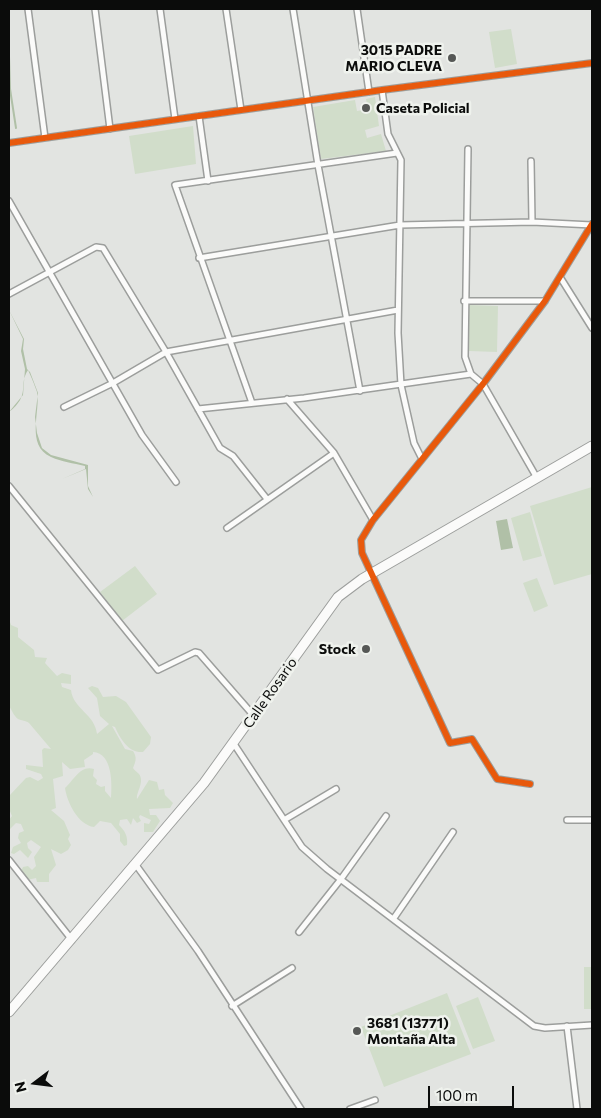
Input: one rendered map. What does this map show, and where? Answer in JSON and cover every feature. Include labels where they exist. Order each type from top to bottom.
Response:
[{"type":"main road","name":"Calle Rosario","points":[[9,1012],[136,865],[234,744],[327,610],[341,595],[371,573],[592,446]]},
{"type":"street","points":[[28,9],[45,138]]},
{"type":"street","points":[[96,9],[110,129]]},
{"type":"street","points":[[160,9],[175,119]]},
{"type":"street","points":[[226,9],[241,110]]},
{"type":"street","points":[[293,9],[318,165],[360,391]]},
{"type":"street","points":[[357,9],[369,92]]},
{"type":"street","points":[[9,143],[592,62]]},
{"type":"street","points":[[382,90],[388,134],[401,165],[398,310],[400,385],[414,443],[422,459]]},
{"type":"street","points":[[199,116],[208,181]]},
{"type":"street","points":[[468,149],[464,357],[471,374],[483,384],[537,478]]},
{"type":"street","points":[[252,403],[199,258],[175,185],[397,153]]},
{"type":"street","points":[[531,161],[532,222]]},
{"type":"street","points":[[9,201],[142,435],[176,482]]},
{"type":"street","points":[[199,258],[400,225],[468,222],[592,224],[545,301],[483,384],[374,520],[361,540],[360,547],[450,743],[472,739],[497,779],[530,784]]},
{"type":"street","points":[[9,294],[100,246],[166,352],[220,448],[233,456],[267,499]]},
{"type":"street","points":[[560,277],[592,328]]},
{"type":"street","points":[[464,301],[545,301]]},
{"type":"street","points":[[64,407],[113,383],[166,352],[398,310]]},
{"type":"street","points":[[198,409],[360,391],[471,374]]},
{"type":"street","points":[[299,410],[298,404],[302,398]]},
{"type":"street","points":[[288,399],[334,453],[374,520]]},
{"type":"street","points":[[227,528],[334,453]]},
{"type":"street","points":[[9,486],[158,670],[195,652],[199,653],[254,717]]},
{"type":"street","points":[[234,744],[307,853],[341,880],[394,918],[526,1022],[538,1027],[592,1025]]},
{"type":"street","points":[[284,820],[336,789]]},
{"type":"street","points":[[298,932],[341,880],[386,816]]},
{"type":"street","points":[[567,820],[592,820]]},
{"type":"street","points":[[394,918],[453,832]]},
{"type":"street","points":[[9,860],[72,940]]},
{"type":"street","points":[[136,865],[182,928],[301,1109]]},
{"type":"street","points":[[232,1006],[292,968]]},
{"type":"street","points":[[567,1026],[577,1109]]},
{"type":"street","points":[[350,1109],[375,1100]]},
{"type":"shaded area","points":[[511,29],[517,64],[495,68],[489,32]]},
{"type":"shaded area","points":[[375,97],[379,126],[365,130],[367,138],[381,134],[386,151],[321,159],[313,107],[355,100],[357,111],[368,109],[366,99]]},
{"type":"shaded area","points":[[193,126],[196,164],[135,174],[129,136]]},
{"type":"shaded area","points":[[469,305],[498,306],[497,352],[469,351]]},
{"type":"shaded area","points":[[9,310],[24,339],[23,349],[28,370],[24,379],[25,369],[21,351],[23,339]]},
{"type":"shaded area","points":[[28,370],[38,393],[37,397],[37,392]]},
{"type":"shaded area","points":[[21,397],[16,406],[9,412]]},
{"type":"shaded area","points":[[37,397],[37,408],[36,424],[35,417]]},
{"type":"shaded area","points":[[36,424],[42,448],[51,455],[88,465],[88,486],[93,497],[88,489],[86,469],[62,479],[85,469],[85,466],[55,459],[43,452],[36,436]]},
{"type":"shaded area","points":[[592,487],[592,574],[554,585],[530,506]]},
{"type":"shaded area","points":[[530,512],[542,556],[523,561],[511,518]]},
{"type":"shaded area","points":[[507,519],[513,548],[501,550],[496,521]]},
{"type":"shaded area","points":[[135,566],[157,594],[122,621],[100,592]]},
{"type":"shaded area","points":[[537,578],[548,606],[534,612],[523,583]]},
{"type":"shaded area","points":[[9,619],[11,625],[18,628],[18,637],[34,650],[35,657],[47,658],[45,663],[57,676],[62,673],[71,675],[71,684],[61,683],[62,687],[71,690],[76,702],[92,721],[97,734],[109,724],[100,716],[97,698],[88,688],[92,686],[98,688],[103,697],[116,696],[126,702],[151,737],[150,744],[143,752],[138,752],[125,744],[115,727],[112,726],[125,749],[133,751],[135,755],[133,768],[141,777],[137,799],[149,780],[157,782],[159,790],[164,789],[165,795],[173,803],[170,808],[149,809],[150,815],[156,815],[160,821],[153,832],[144,832],[144,823],[149,824],[151,820],[140,815],[141,821],[137,823],[133,818],[131,825],[127,819],[120,820],[119,825],[127,839],[127,845],[124,846],[120,841],[120,834],[111,823],[100,821],[94,827],[83,822],[74,812],[66,794],[65,788],[81,771],[89,768],[94,769],[93,776],[97,780],[96,784],[101,787],[105,786],[105,791],[111,798],[110,771],[104,758],[100,754],[93,752],[84,760],[85,767],[70,769],[62,762],[63,776],[53,779],[56,808],[51,810],[64,821],[70,835],[68,839],[71,845],[68,850],[61,854],[51,849],[56,865],[49,874],[49,882],[37,882],[36,878],[27,880],[21,871],[23,867],[28,866],[32,870],[36,866],[34,857],[41,847],[31,840],[27,843],[28,848],[32,852],[28,858],[20,850],[14,854],[11,853],[13,847],[21,843],[18,838],[19,833],[24,831],[21,824],[16,823],[9,830],[9,820],[12,816],[9,809],[9,796],[26,778],[30,777],[38,781],[43,778],[41,774],[26,769],[26,765],[43,767],[42,750],[44,748],[51,749],[29,723],[16,717],[9,706]]},
{"type":"shaded area","points":[[584,967],[592,967],[592,1009],[584,1009]]},
{"type":"shaded area","points":[[447,993],[471,1054],[384,1087],[361,1027]]},
{"type":"shaded area","points":[[478,997],[495,1041],[473,1049],[456,1006]]},
{"type":"waterway","points":[[9,56],[10,89],[16,128]]},
{"type":"cycle path","points":[[9,143],[382,90],[592,63]]},
{"type":"cycle path","points":[[530,784],[497,779],[472,739],[450,743],[362,553],[361,540],[373,520],[483,384],[545,301],[592,224]]},
{"type":"place","name":"3015 PADRE MARIO CLEVA","points":[[452,58]]},
{"type":"place","name":"Caseta Policial","points":[[366,108]]},
{"type":"place","name":"Stock","points":[[366,649]]},
{"type":"place","name":"3681 (13771) Montaña Alta","points":[[357,1031]]}]
